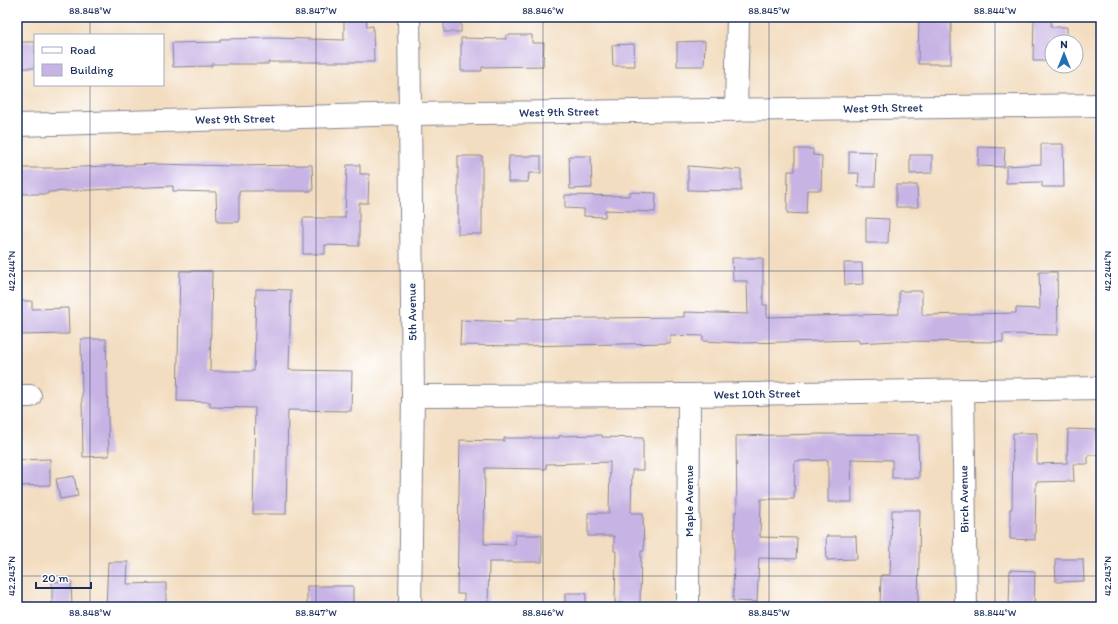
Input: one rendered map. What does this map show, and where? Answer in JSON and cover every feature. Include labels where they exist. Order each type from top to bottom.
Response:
[{"type":"street","name":"5th Avenue","points":[[409,17],[413,396],[410,607]]},
{"type":"street","points":[[736,110],[738,17]]},
{"type":"street","name":"West 9th Street","points":[[17,125],[409,114],[1101,105]]},
{"type":"street","name":"West 10th Street","points":[[413,396],[690,395],[1101,388]]},
{"type":"street","name":"Birch Avenue","points":[[963,390],[966,607]]},
{"type":"street","name":"Maple Avenue","points":[[688,607],[690,395]]},
{"type":"building","points":[[344,17],[366,17],[367,27],[373,26],[374,62],[268,62],[268,64],[212,64],[212,66],[173,67],[172,43],[220,42],[220,39],[275,38],[344,40]]},
{"type":"building","points":[[444,17],[461,17],[461,32],[444,32]]},
{"type":"building","points":[[919,17],[951,17],[951,64],[918,64]]},
{"type":"building","points":[[1034,17],[1051,17],[1051,27],[1067,27],[1067,34],[1044,34],[1044,61],[1033,61]]},
{"type":"building","points":[[506,35],[532,35],[532,43],[544,43],[543,66],[482,67],[482,71],[461,71],[461,38],[506,39]]},
{"type":"building","points":[[705,41],[704,66],[677,66],[677,42]]},
{"type":"building","points":[[17,42],[34,42],[34,68],[17,68]]},
{"type":"building","points":[[634,44],[635,66],[613,66],[612,45]]},
{"type":"building","points":[[1041,144],[1063,144],[1064,187],[1042,187],[1042,182],[1006,183],[1006,166],[1041,164]]},
{"type":"building","points":[[979,147],[1005,148],[1004,167],[978,166]]},
{"type":"building","points":[[795,149],[813,149],[813,155],[822,156],[821,190],[807,190],[806,214],[787,213],[788,171],[795,171]]},
{"type":"building","points":[[849,151],[876,152],[875,187],[858,187],[859,173],[849,173]]},
{"type":"building","points":[[910,155],[932,155],[932,173],[910,174]]},
{"type":"building","points":[[458,156],[482,156],[482,234],[458,234]]},
{"type":"building","points":[[509,156],[541,156],[541,173],[529,173],[528,182],[508,182]]},
{"type":"building","points":[[569,156],[591,156],[592,188],[570,189]]},
{"type":"building","points":[[157,164],[233,166],[312,165],[313,191],[239,191],[239,222],[217,222],[216,192],[173,191],[173,186],[48,192],[48,194],[17,194],[17,168]]},
{"type":"building","points":[[347,165],[360,165],[360,174],[369,174],[368,203],[359,203],[359,246],[325,245],[325,254],[303,254],[303,218],[345,218]]},
{"type":"building","points":[[688,166],[741,170],[741,191],[688,190]]},
{"type":"building","points":[[896,185],[917,185],[918,207],[896,207]]},
{"type":"building","points":[[629,192],[656,193],[655,212],[605,210],[605,217],[584,216],[584,209],[565,208],[565,195],[629,196]]},
{"type":"building","points":[[866,218],[889,219],[888,243],[866,243]]},
{"type":"building","points":[[732,258],[763,258],[763,305],[767,305],[767,317],[899,314],[899,291],[922,291],[922,315],[1016,313],[1016,308],[1040,309],[1039,272],[1057,272],[1058,335],[1003,334],[1003,342],[894,341],[859,343],[859,340],[744,343],[703,341],[703,336],[670,335],[670,343],[519,346],[460,345],[461,320],[516,322],[516,319],[684,317],[684,312],[748,314],[747,281],[733,281]]},
{"type":"building","points":[[844,263],[862,263],[863,284],[845,285]]},
{"type":"building","points":[[180,271],[212,271],[210,371],[254,371],[256,289],[291,290],[289,370],[352,371],[351,411],[288,410],[286,514],[253,514],[255,408],[210,407],[210,402],[177,401]]},
{"type":"building","points":[[17,301],[32,301],[32,309],[68,308],[69,334],[17,335]]},
{"type":"building","points":[[81,339],[106,339],[109,456],[83,457]]},
{"type":"building","points":[[1068,429],[1098,430],[1098,455],[1088,455],[1088,464],[1073,464],[1074,481],[1036,482],[1035,540],[1010,539],[1013,433],[1037,433],[1037,464],[1067,463]]},
{"type":"building","points":[[821,434],[918,435],[919,478],[892,478],[892,460],[851,459],[852,502],[828,502],[828,460],[795,461],[794,499],[761,499],[760,537],[797,538],[796,559],[759,558],[757,602],[733,601],[735,512],[737,512],[736,436]]},
{"type":"building","points":[[602,435],[602,437],[643,438],[643,470],[632,470],[631,513],[643,513],[644,551],[641,551],[640,603],[615,603],[616,551],[614,551],[614,536],[588,536],[588,513],[609,513],[610,462],[546,464],[546,469],[485,468],[484,544],[515,545],[515,535],[542,535],[542,562],[489,562],[488,607],[464,607],[464,594],[457,594],[460,440],[504,441],[504,438],[559,438],[559,436]]},
{"type":"building","points":[[50,459],[50,485],[17,486],[17,460]]},
{"type":"building","points":[[74,476],[78,496],[60,499],[56,479]]},
{"type":"building","points":[[892,510],[920,510],[918,606],[880,605],[881,575],[890,575]]},
{"type":"building","points":[[826,536],[856,536],[857,559],[827,560]]},
{"type":"building","points":[[1055,559],[1083,559],[1084,581],[1056,582]]},
{"type":"building","points":[[108,562],[128,562],[127,584],[166,583],[166,607],[106,607]]},
{"type":"building","points":[[1010,570],[1035,571],[1034,607],[1009,607]]},
{"type":"building","points":[[71,581],[72,607],[52,607],[52,582]]},
{"type":"building","points":[[307,586],[353,586],[353,607],[307,607]]},
{"type":"building","points":[[565,593],[586,593],[586,607],[565,607]]}]
